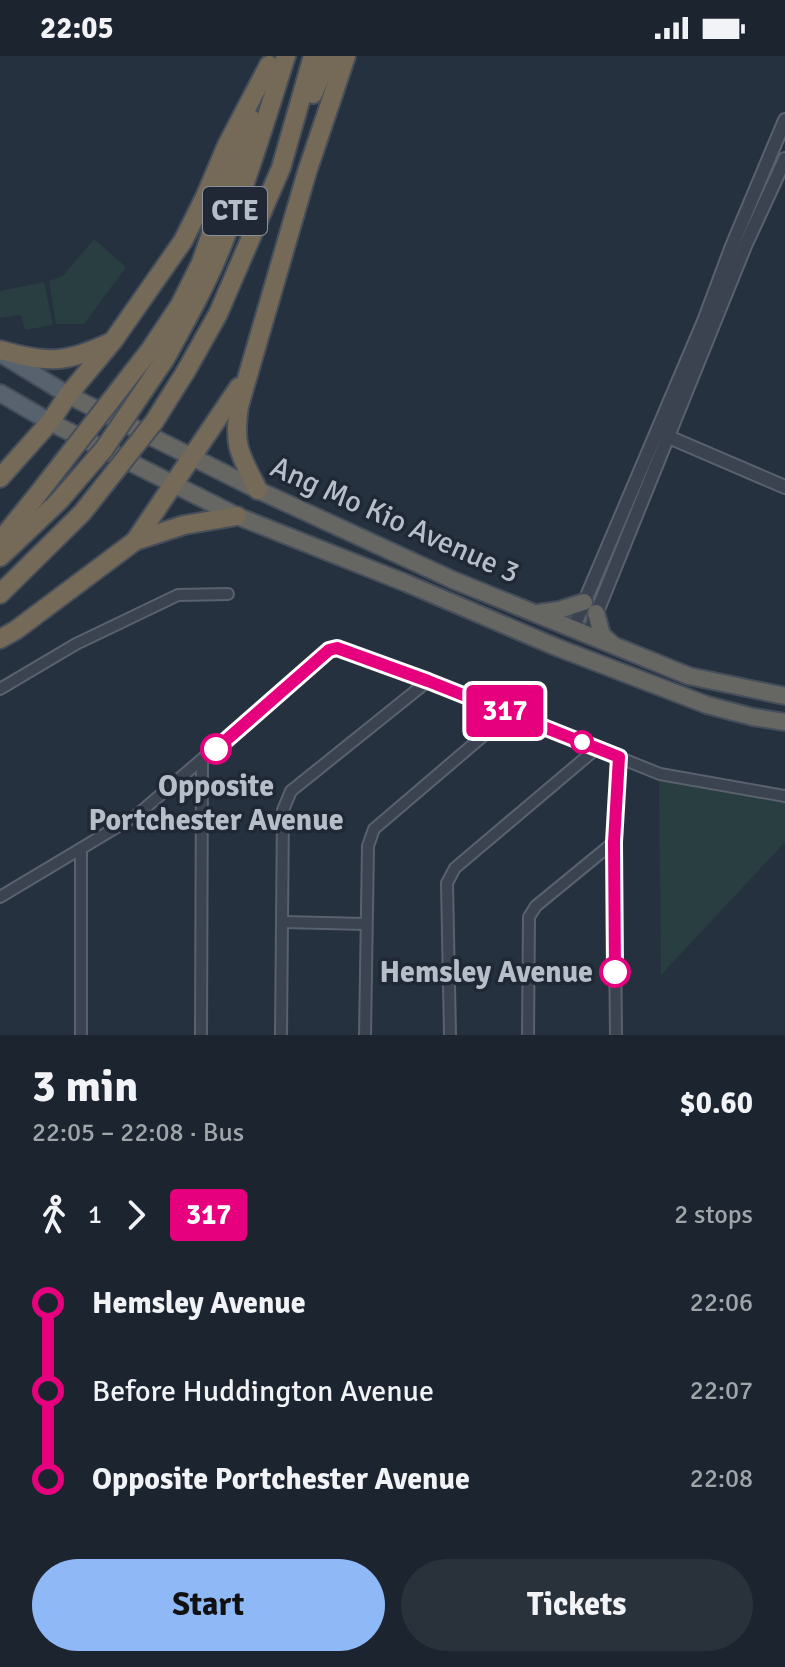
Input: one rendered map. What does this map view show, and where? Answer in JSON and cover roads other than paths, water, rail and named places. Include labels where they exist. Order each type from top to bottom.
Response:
[{"type":"highway","name":"CTE","points":[[0,594],[82,513],[154,422],[186,371],[224,301],[281,168],[313,56]]},
{"type":"highway","points":[[281,168],[329,56]]},
{"type":"highway","points":[[258,490],[242,457],[235,433],[239,406],[307,172],[346,56]]},
{"type":"highway","points":[[0,478],[50,422],[113,341],[183,241],[227,145],[276,59]]},
{"type":"highway","points":[[0,557],[59,501],[104,449],[157,354],[201,263],[276,59]]},
{"type":"highway","points":[[0,352],[34,360],[60,361],[113,341]]},
{"type":"highway","points":[[0,541],[157,354]]},
{"type":"highway","points":[[135,541],[251,370]]},
{"type":"highway","name":"Ang Mo Kio Avenue 3","points":[[68,395],[258,490],[453,580],[704,680],[785,696]]},
{"type":"highway","name":"Ang Mo Kio Avenue 3","points":[[50,422],[237,516],[556,647],[698,701],[753,717],[785,722]]},
{"type":"highway","points":[[0,639],[135,541],[184,525],[237,516]]},
{"type":"highway","points":[[537,613],[590,608],[602,635],[612,644]]},
{"type":"highway","points":[[698,701],[692,695],[692,689],[704,680]]},
{"type":"main road","name":"Ang Mo Kio Avenue 3","points":[[0,352],[68,395]]},
{"type":"main road","name":"Ang Mo Kio Avenue 3","points":[[0,393],[50,422]]},
{"type":"street","points":[[663,435],[785,120]]},
{"type":"street","points":[[580,631],[785,159]]},
{"type":"street","points":[[663,435],[785,487]]},
{"type":"street","points":[[0,689],[76,644],[178,595],[228,594]]},
{"type":"street","points":[[0,897],[137,815],[329,650],[346,650],[660,774],[785,796]]},
{"type":"street","points":[[281,1035],[283,810],[291,791],[428,681]]},
{"type":"street","points":[[365,1035],[368,846],[374,829],[510,713]]},
{"type":"street","points":[[450,1035],[447,883],[455,868],[597,748]]},
{"type":"street","points":[[616,1035],[614,842],[619,757]]},
{"type":"street","points":[[201,1035],[202,762]]},
{"type":"street","points":[[528,1035],[529,917],[536,906],[614,842]]},
{"type":"street","points":[[81,850],[81,1035]]},
{"type":"street","points":[[283,922],[366,924]]},
{"type":"place","name":"Opposite Portchester Avenue","points":[[216,749]]},
{"type":"place","name":"Hemsley Avenue","points":[[615,972]]}]
